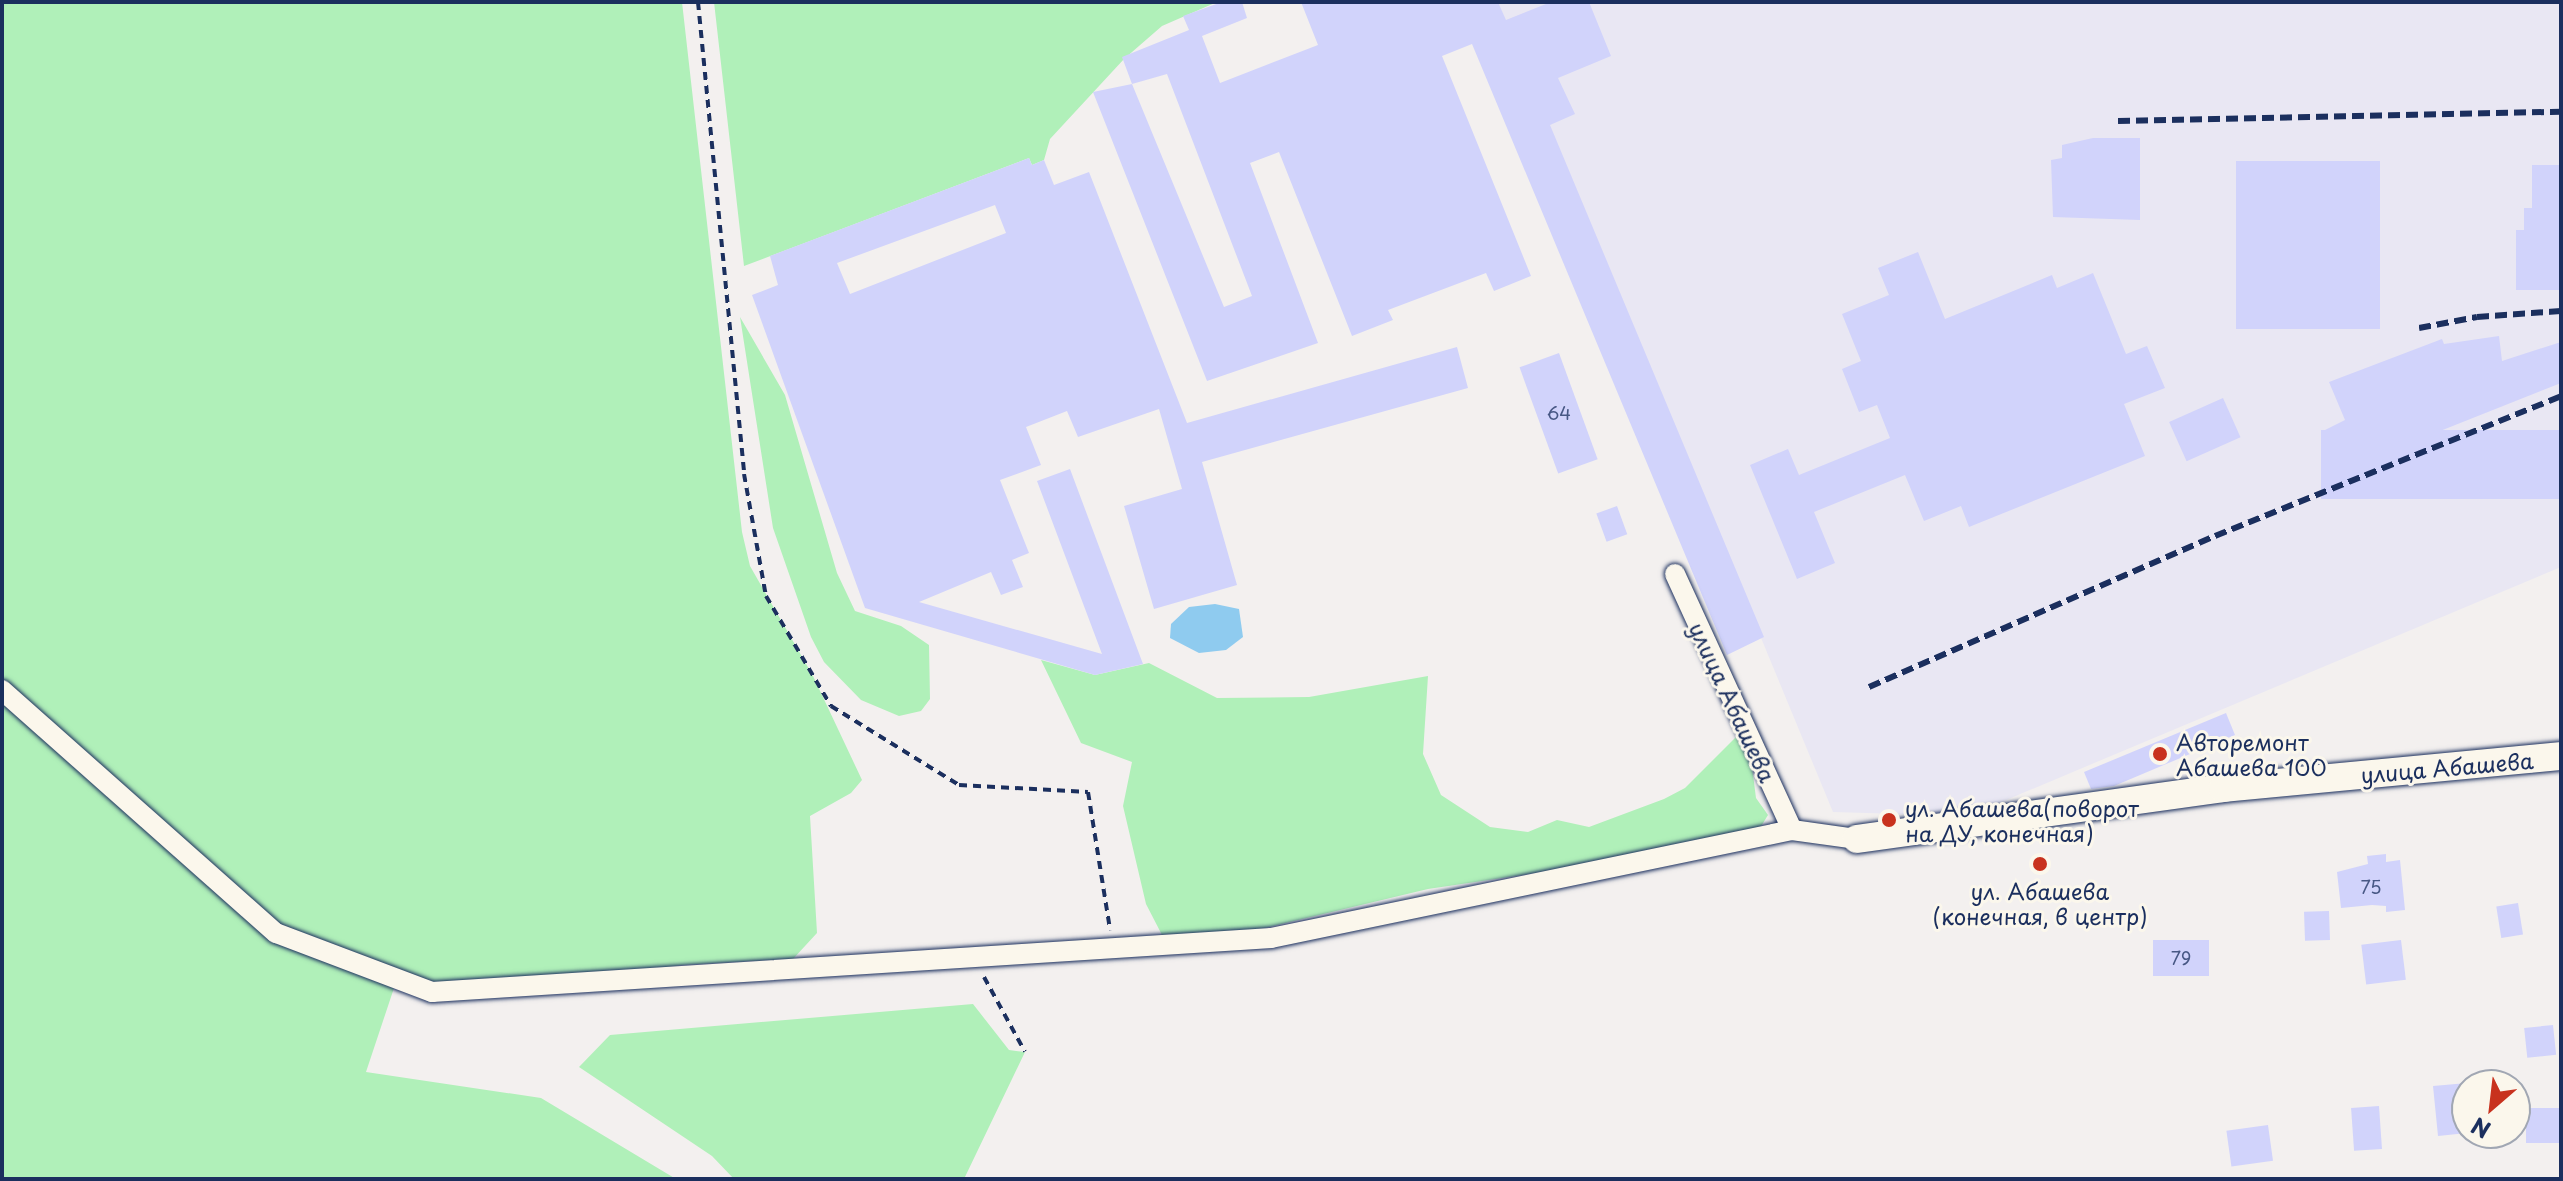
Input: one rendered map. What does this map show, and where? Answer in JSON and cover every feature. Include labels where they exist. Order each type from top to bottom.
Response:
[{"type":"street","name":"улица Абашева","points":[[1675,574],[1792,830]]},
{"type":"street","points":[[2,690],[276,933],[432,992],[974,960],[1271,938],[1792,830],[1857,839]]},
{"type":"street","name":"улица Абашева","points":[[1857,839],[2223,788],[2561,756]]},
{"type":"path","points":[[698,2],[744,474],[766,596],[831,706],[959,785],[1088,792],[1113,948]]},
{"type":"path","points":[[974,960],[1025,1052]]},
{"type":"shaded area","points":[[1498,2],[2561,2],[2561,567],[1968,816],[1833,812]]},
{"type":"green space","points":[[2,2],[682,2],[742,532],[750,566],[813,676],[862,780],[851,793],[810,816],[817,933],[793,959],[681,965],[584,983],[432,992],[397,979],[366,1072],[541,1098],[676,1179],[2,1179]]},
{"type":"green space","points":[[714,2],[1217,2],[1162,26],[1124,59],[1050,139],[1044,160],[1032,165],[1029,158],[744,266]]},
{"type":"green space","points":[[740,317],[785,395],[837,573],[855,611],[901,626],[929,645],[930,699],[921,711],[899,716],[861,700],[824,662],[811,637],[773,528]]},
{"type":"green space","points":[[1041,660],[1095,675],[1149,663],[1217,698],[1309,697],[1428,676],[1423,754],[1441,795],[1490,827],[1528,832],[1557,820],[1589,827],[1664,799],[1685,788],[1740,733],[1750,751],[1756,798],[1768,815],[1760,828],[1603,863],[1428,889],[1256,930],[1162,935],[1146,904],[1123,806],[1132,762],[1081,743]]},
{"type":"green space","points":[[973,1004],[1009,1050],[1025,1052],[964,1179],[734,1179],[712,1156],[579,1067],[610,1035]]},
{"type":"water","points":[[1215,604],[1239,609],[1243,637],[1226,650],[1199,653],[1170,638],[1171,624],[1189,607]]},
{"type":"building","points":[[1222,2],[1242,2],[1247,18],[1202,36],[1220,83],[1318,45],[1301,2],[1498,2],[1506,20],[1551,2],[1589,2],[1611,56],[1558,78],[1575,114],[1550,125],[1764,637],[1727,655],[1472,44],[1442,56],[1531,276],[1494,291],[1486,273],[1388,310],[1393,320],[1352,336],[1279,152],[1250,163],[1318,343],[1207,381],[1093,92],[1132,84],[1122,57],[1189,30],[1183,16]],"holes":[[[1167,74],[1252,296],[1224,307],[1132,84]]]},
{"type":"building","points":[[2093,138],[2140,138],[2140,220],[2053,217],[2051,160],[2062,158],[2062,145]]},
{"type":"building","points":[[1029,158],[1032,165],[1044,160],[1054,185],[1089,172],[1187,423],[1457,347],[1468,388],[1202,462],[1237,585],[1154,609],[1124,506],[1182,489],[1159,409],[1078,437],[1067,411],[1026,427],[1041,465],[1000,480],[1029,553],[1012,560],[1023,587],[1001,595],[991,572],[919,602],[1102,654],[1037,481],[1070,469],[1143,664],[1095,675],[865,608],[752,295],[778,285],[770,256]],"holes":[[[995,205],[1006,233],[850,294],[837,263]]]},
{"type":"building","points":[[2236,161],[2380,161],[2380,329],[2236,329]]},
{"type":"building","points":[[2532,165],[2561,165],[2561,290],[2516,290],[2516,230],[2524,230],[2524,208],[2532,208]]},
{"type":"building","points":[[1918,252],[1945,319],[2052,275],[2057,288],[2093,273],[2126,354],[2147,346],[2165,388],[2124,404],[2145,456],[1969,527],[1961,506],[1924,521],[1905,475],[1814,512],[1835,563],[1797,579],[1750,465],[1788,449],[1799,475],[1890,438],[1877,405],[1859,412],[1842,369],[1861,361],[1842,314],[1889,295],[1878,268]]},
{"type":"building","points":[[2499,336],[2502,361],[2561,342],[2561,383],[2342,470],[2325,430],[2345,420],[2329,382],[2442,339],[2444,344]]},
{"type":"building","points":[[1559,353],[1598,459],[1558,474],[1520,367]]},
{"type":"building","points":[[2223,398],[2240,437],[2187,461],[2169,422]]},
{"type":"building","points":[[2321,430],[2561,430],[2561,499],[2321,499]]},
{"type":"building","points":[[1617,506],[1627,534],[1607,542],[1596,514]]},
{"type":"building","name":"Авторемонт Абашева 100","points":[[2226,713],[2235,735],[2114,786],[2091,789],[2084,772]]},
{"type":"building","points":[[2386,854],[2386,862],[2400,860],[2405,910],[2386,912],[2386,906],[2372,905],[2341,908],[2337,872],[2368,864],[2367,856]]},
{"type":"building","points":[[2518,903],[2523,935],[2501,938],[2496,906]]},
{"type":"building","points":[[2329,911],[2330,940],[2305,941],[2304,912]]},
{"type":"building","points":[[2153,940],[2209,940],[2209,976],[2153,976]]},
{"type":"building","points":[[2401,940],[2406,980],[2366,985],[2361,945]]},
{"type":"building","points":[[2553,1025],[2556,1055],[2527,1058],[2524,1028]]},
{"type":"building","points":[[2451,1084],[2451,1135],[2438,1136],[2433,1086]]},
{"type":"building","points":[[2379,1106],[2382,1149],[2354,1151],[2351,1108]]},
{"type":"building","points":[[2531,1108],[2561,1108],[2561,1143],[2531,1143]]},
{"type":"building","points":[[2268,1125],[2273,1161],[2231,1166],[2226,1131]]},
{"type":"railway","points":[[2118,121],[2561,112]]},
{"type":"railway","points":[[2419,328],[2477,317],[2561,311]]},
{"type":"railway","points":[[1869,687],[2215,536],[2561,396]]},
{"type":"place","name":"Авторемонт Абашева 100","points":[[2160,754]]},
{"type":"place","name":"ул. Абашева(поворот на ДУ, конечная)","points":[[1889,820]]},
{"type":"place","name":"ул. Абашева (конечная, в центр)","points":[[2040,864]]}]
